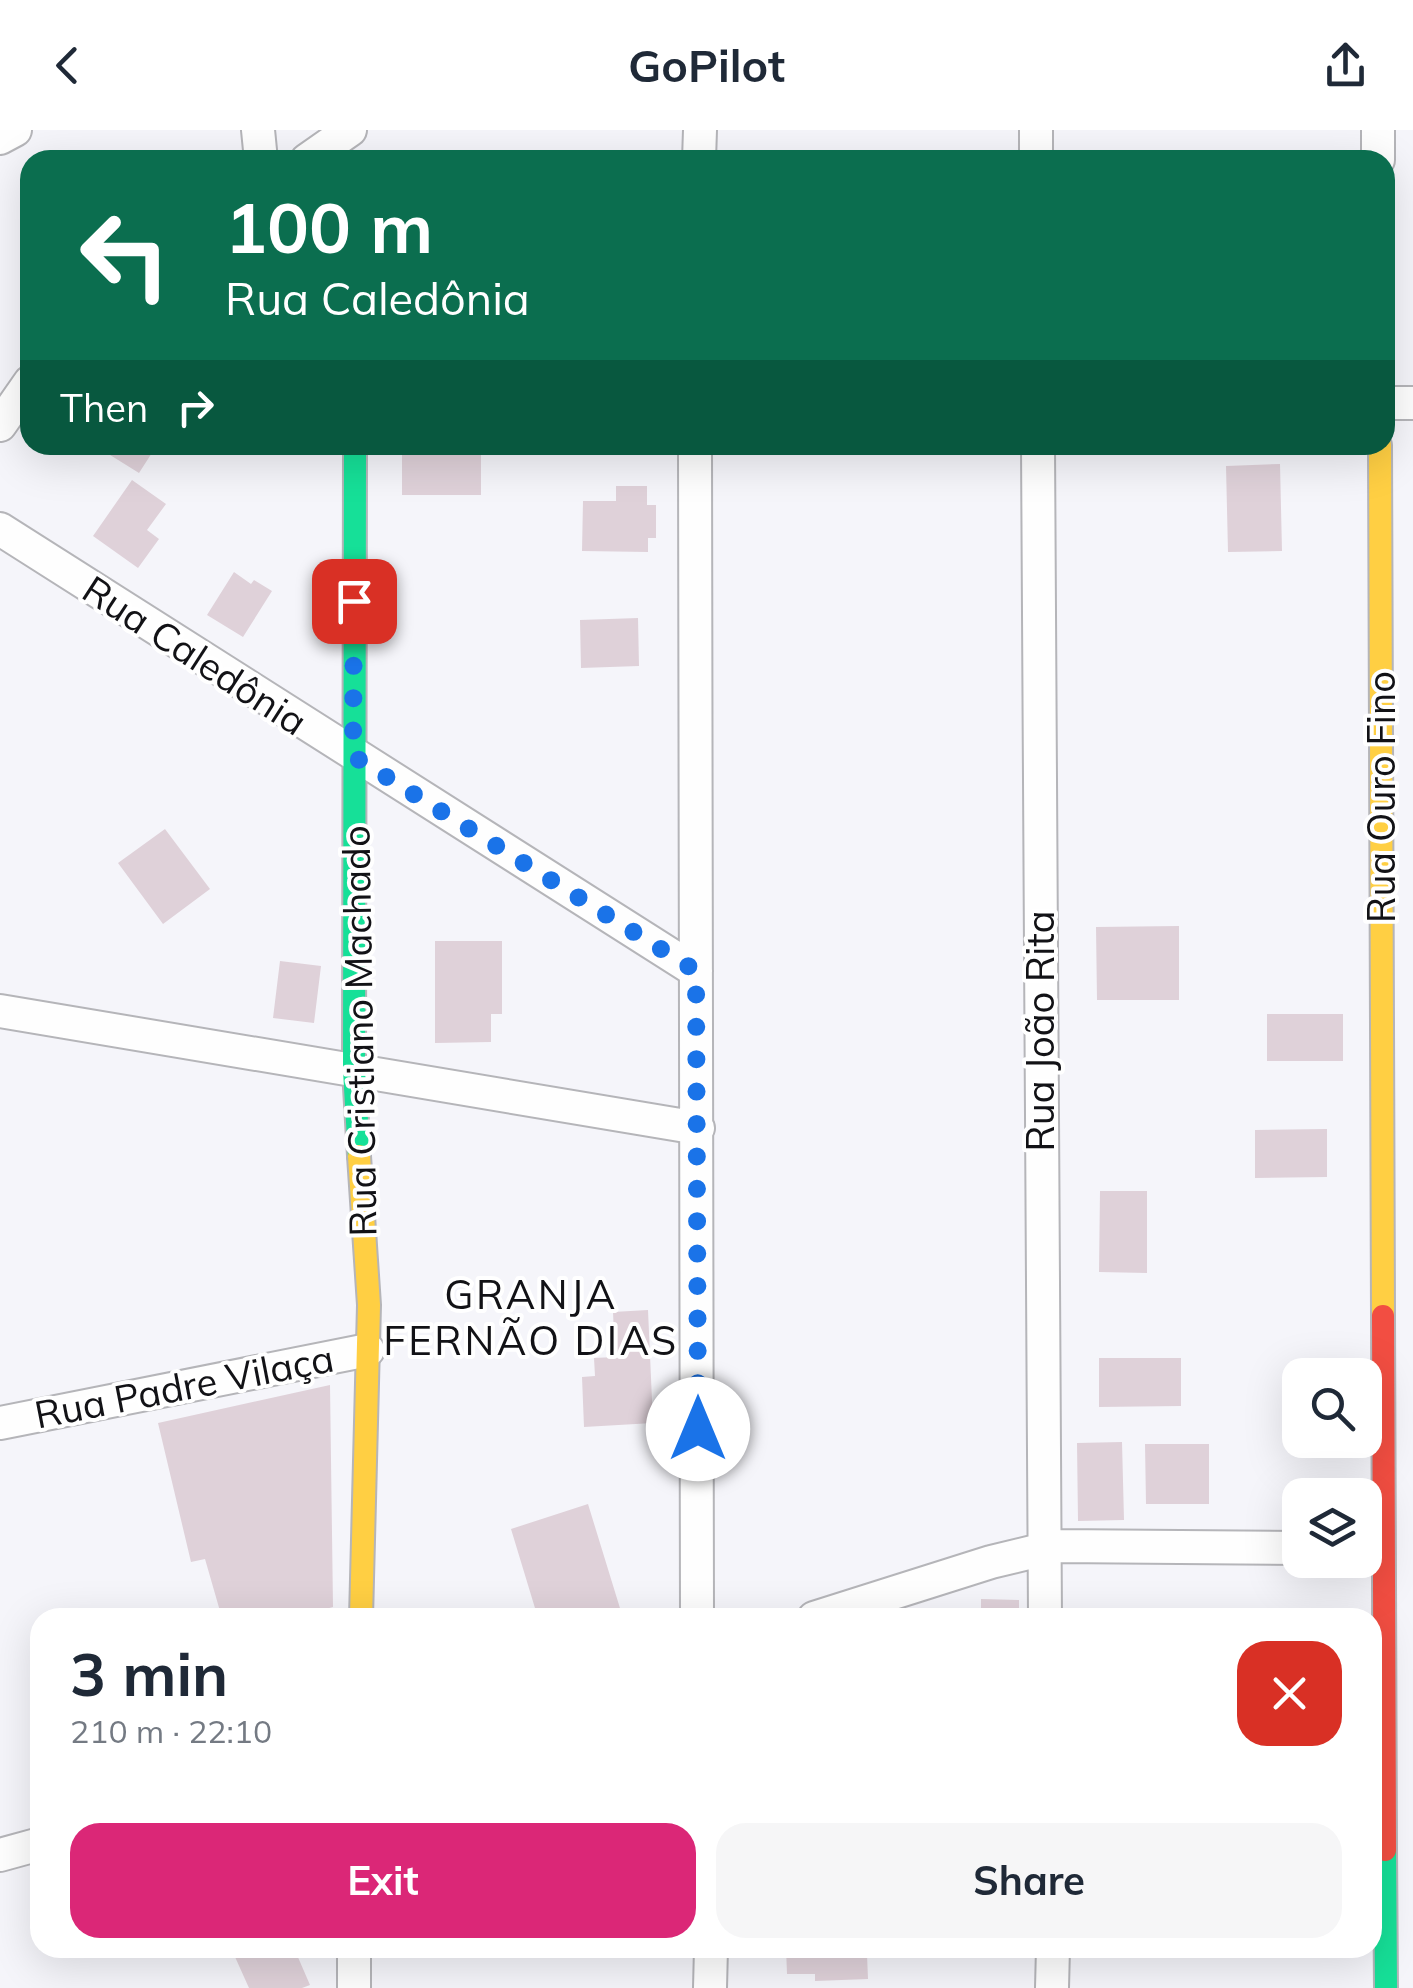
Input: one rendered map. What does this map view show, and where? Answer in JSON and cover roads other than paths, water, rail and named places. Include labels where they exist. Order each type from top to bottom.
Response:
[{"type":"street","points":[[0,138],[15,130]]},
{"type":"street","points":[[321,150],[350,130]]},
{"type":"street","points":[[0,425],[20,396]]},
{"type":"street","name":"Rua Cristiano Machado","points":[[355,455],[354,1070],[369,1305],[361,1608]]},
{"type":"street","points":[[695,455],[698,1608]]},
{"type":"street","name":"Rua João Rita","points":[[1038,455],[1045,1608]]},
{"type":"street","name":"Rua Ouro Fino","points":[[1380,455],[1386,1988]]},
{"type":"street","name":"Rua Caledônia","points":[[0,529],[696,971]]},
{"type":"street","points":[[0,1011],[698,1128]]},
{"type":"street","name":"Rua Padre Vilaça","points":[[0,1423],[368,1350]]},
{"type":"street","points":[[847,1608],[1042,1548],[1282,1548]]},
{"type":"street","points":[[0,1855],[30,1847]]},
{"type":"street","points":[[354,1958],[354,1988]]},
{"type":"street","points":[[710,1958],[710,1988]]},
{"type":"street","points":[[1052,1988],[1053,1958]]},
{"type":"district","name":"GRANJA FERNÃO DIAS","points":[[531,1317]]}]
